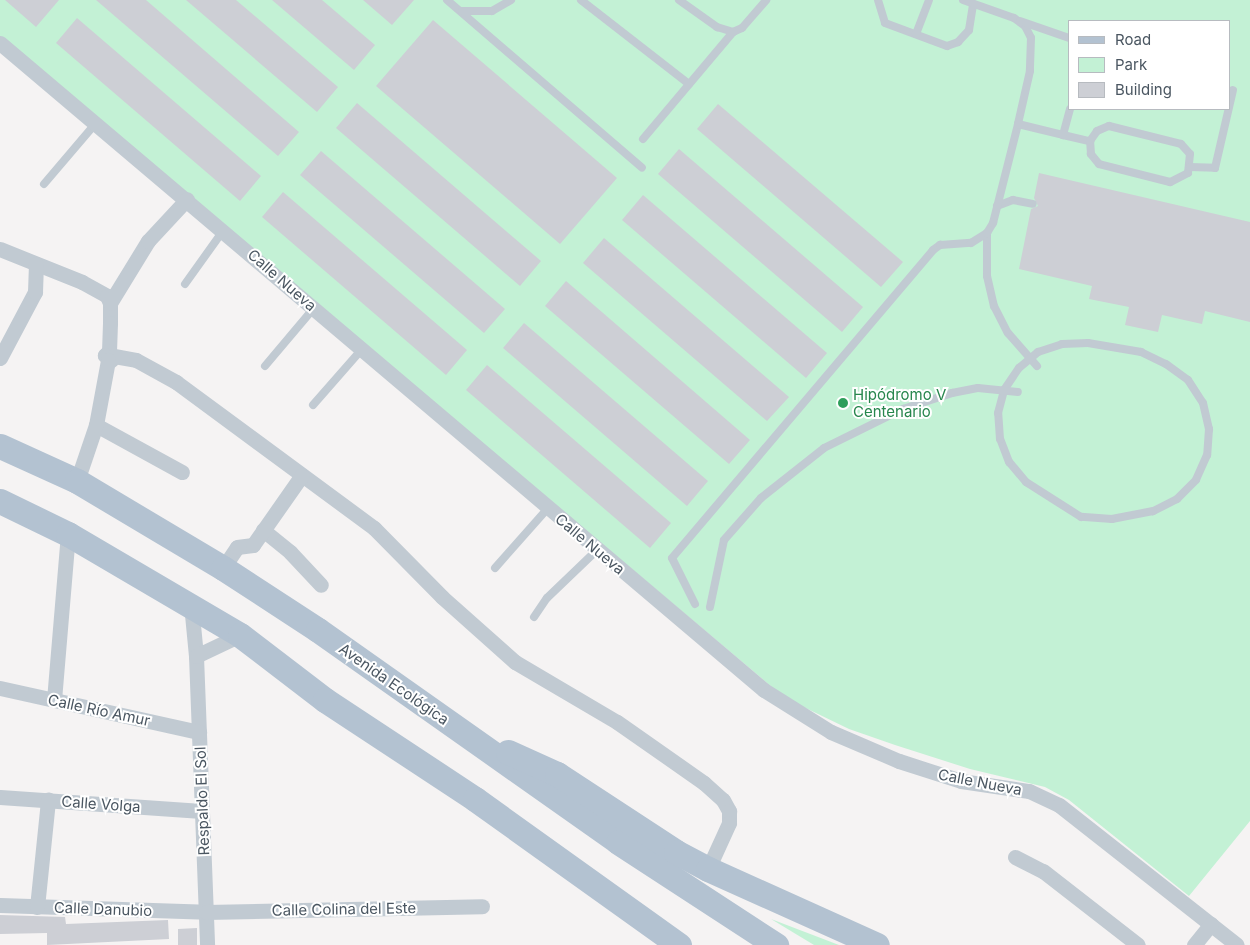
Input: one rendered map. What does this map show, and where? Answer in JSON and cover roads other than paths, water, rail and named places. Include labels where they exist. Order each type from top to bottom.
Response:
[{"type":"main road","name":"Avenida Ecológica","points":[[0,446],[77,481],[223,568],[318,630],[634,853],[776,945]]},
{"type":"main road","points":[[0,501],[68,534],[191,604],[240,635],[325,700],[475,799],[630,913],[679,945]]},
{"type":"main road","points":[[473,740],[515,754],[557,774],[676,852],[708,869],[877,945]]},
{"type":"main road","points":[[630,913],[665,945]]},
{"type":"street","name":"Calle Nueva","points":[[0,44],[224,230],[597,550],[764,690],[798,713],[832,732],[930,773],[961,781],[1029,791],[1059,805],[1236,945]]},
{"type":"street","points":[[77,481],[96,426],[110,356],[110,303],[148,241],[187,199]]},
{"type":"street","points":[[0,249],[99,290],[110,303]]},
{"type":"street","points":[[0,358],[35,292],[36,264]]},
{"type":"street","points":[[110,356],[136,360],[176,382],[374,528],[442,597],[515,662],[617,722],[704,783],[723,800],[729,811],[728,823],[708,869]]},
{"type":"street","points":[[96,426],[182,472]]},
{"type":"street","points":[[223,568],[237,547],[251,546],[302,475]]},
{"type":"street","points":[[263,530],[290,552],[321,585]]},
{"type":"street","points":[[54,700],[68,534]]},
{"type":"street","name":"Respaldo El Sol","points":[[191,604],[196,656],[207,945]]},
{"type":"street","points":[[196,656],[240,635]]},
{"type":"street","name":"Calle Río Amur","points":[[0,688],[199,732]]},
{"type":"street","name":"Calle Volga","points":[[0,797],[202,811]]},
{"type":"street","points":[[37,907],[48,800]]},
{"type":"street","points":[[1015,857],[1043,871],[1138,945]]},
{"type":"street","name":"Calle Danubio","points":[[0,906],[206,912]]},
{"type":"street","name":"Calle Colina del Este","points":[[206,912],[482,906]]},
{"type":"street","points":[[1194,945],[1211,924]]},
{"type":"lane","points":[[447,0],[642,168]]},
{"type":"lane","points":[[460,11],[492,11],[511,0]]},
{"type":"lane","points":[[581,0],[689,84]]},
{"type":"lane","points":[[679,0],[717,27],[733,32]]},
{"type":"lane","points":[[643,139],[733,32],[742,28],[766,0]]},
{"type":"lane","points":[[878,0],[885,23],[947,46],[958,42],[972,26],[973,4]]},
{"type":"lane","points":[[916,34],[929,0]]},
{"type":"lane","points":[[963,0],[1068,38]]},
{"type":"lane","points":[[1014,18],[1025,26],[1031,38],[1033,51],[1018,124],[997,206],[987,233],[987,276],[994,306],[1008,333],[1037,366]]},
{"type":"lane","points":[[1230,103],[1233,90]]},
{"type":"lane","points":[[1063,135],[1070,110]]},
{"type":"lane","points":[[1190,166],[1215,168],[1228,110]]},
{"type":"lane","points":[[44,184],[96,123]]},
{"type":"lane","points":[[1018,124],[1090,142]]},
{"type":"lane","points":[[1109,126],[1175,142],[1190,154],[1190,166],[1183,178],[1170,182],[1104,167],[1091,154],[1090,142],[1097,131],[1109,126]]},
{"type":"lane","points":[[997,206],[1013,200],[1033,204]]},
{"type":"lane","points":[[185,284],[224,230]]},
{"type":"lane","points":[[695,604],[672,558],[933,250],[940,245],[970,243],[987,233]]},
{"type":"lane","points":[[265,366],[314,308]]},
{"type":"lane","points":[[1062,344],[1116,347],[1149,356],[1188,380],[1203,403],[1209,429],[1207,455],[1196,480],[1177,499],[1161,507],[1112,519],[1081,517],[1043,496],[1009,462],[1000,439],[998,413],[1004,390],[1018,368],[1038,352],[1062,344]]},
{"type":"lane","points":[[313,405],[362,349]]},
{"type":"lane","points":[[710,607],[724,540],[754,505],[800,466],[852,433],[903,409],[978,388],[1018,392]]},
{"type":"lane","points":[[496,568],[548,508]]},
{"type":"lane","points":[[534,617],[547,598],[597,550]]},
{"type":"place","name":"Hipódromo V Centenario","points":[[843,403]]}]
